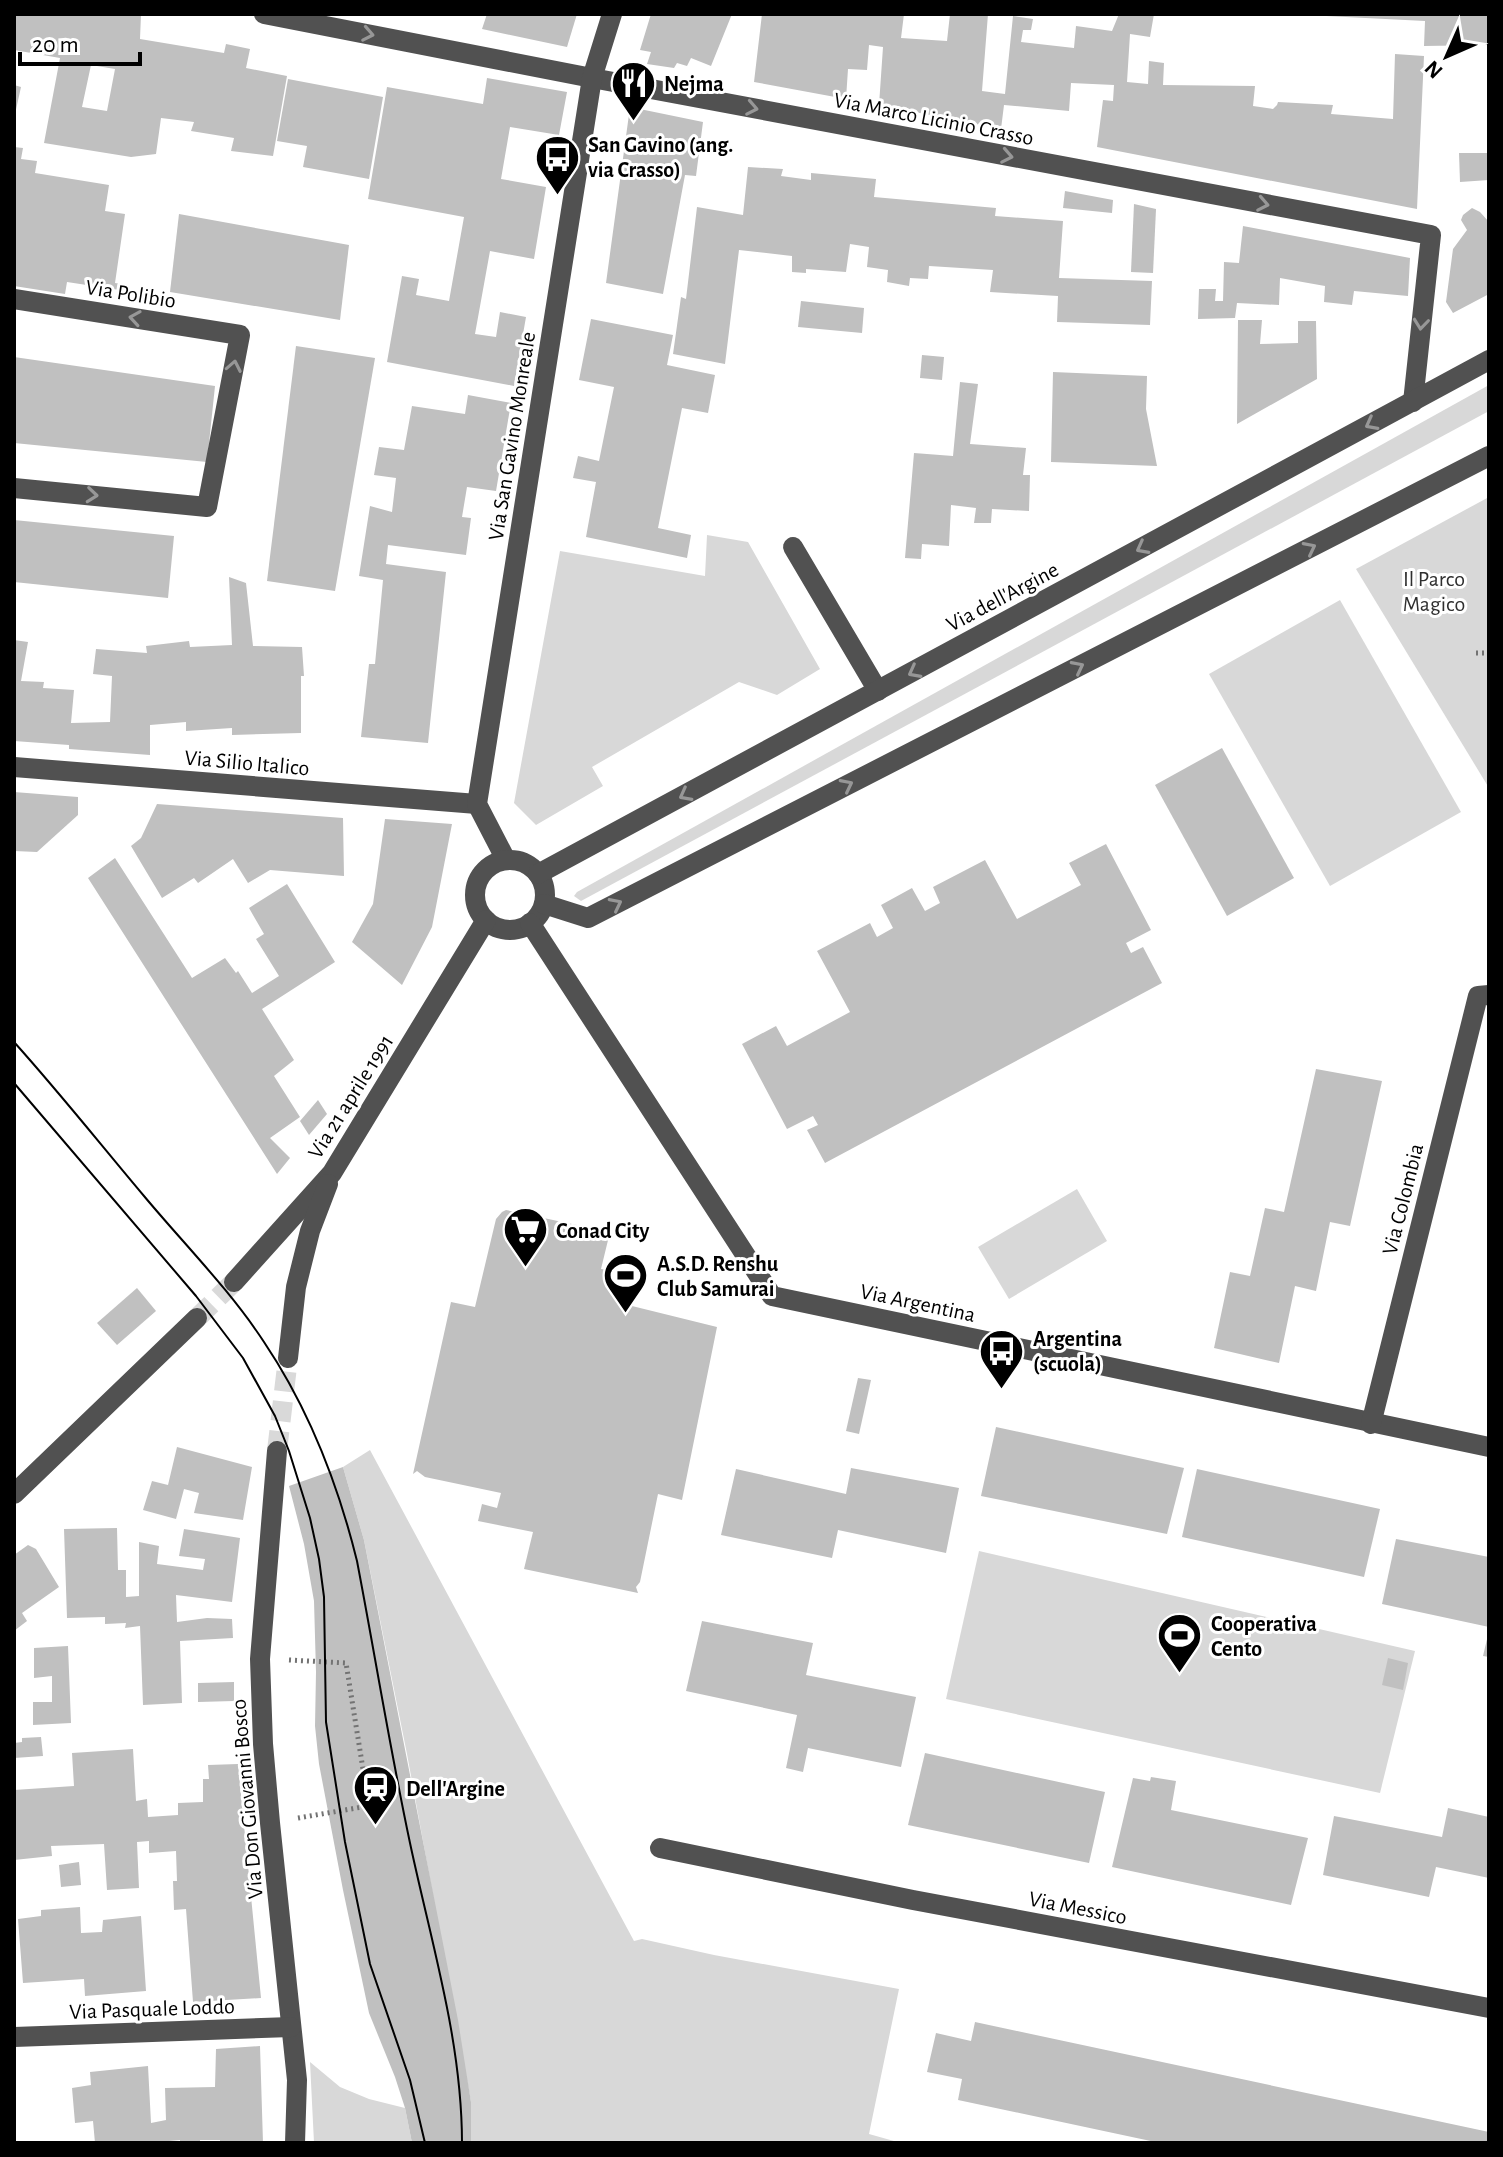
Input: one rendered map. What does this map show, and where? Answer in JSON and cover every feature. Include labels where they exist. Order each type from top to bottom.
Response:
[{"type":"street","name":"Via Marco Licinio Crasso","points":[[264,14],[1431,235],[1413,402]]},
{"type":"street","name":"Via San Gavino Monreale","points":[[477,804],[592,78],[612,14]]},
{"type":"street","name":"Via Polibio","points":[[14,299],[240,335],[207,507],[14,488]]},
{"type":"street","name":"Via dell'Argine","points":[[538,874],[1489,360]]},
{"type":"street","points":[[544,904],[588,918],[1489,456]]},
{"type":"street","points":[[793,547],[878,691]]},
{"type":"street","name":"Via Silio Italico","points":[[14,767],[477,804]]},
{"type":"street","points":[[477,804],[506,860]]},
{"type":"street","points":[[506,860],[518,861],[538,874],[543,885],[544,904],[539,915],[520,929],[496,927],[478,909],[476,885],[491,866],[506,860]]},
{"type":"street","name":"Via 21 aprile 1991","points":[[234,1282],[332,1173],[486,920]]},
{"type":"street","name":"Via Argentina","points":[[530,923],[772,1296],[1489,1447]]},
{"type":"street","name":"Via Colombia","points":[[1371,1424],[1478,996],[1489,995]]},
{"type":"street","points":[[288,1358],[296,1287],[310,1231],[332,1173]]},
{"type":"street","points":[[14,1494],[197,1318]]},
{"type":"street","name":"Via Don Giovanni Bosco","points":[[277,1451],[260,1659],[263,1744],[297,2080],[295,2143]]},
{"type":"street","name":"Via Messico","points":[[660,1848],[913,1900],[1489,2008]]},
{"type":"street","name":"Via Pasquale Loddo","points":[[14,2037],[291,2027]]},
{"type":"path","points":[[1476,653],[1489,653]]},
{"type":"path","points":[[295,1661],[346,1663],[366,1788],[377,1787]]},
{"type":"path","points":[[270,1823],[380,1804]]},
{"type":"green space","points":[[1489,385],[1489,411],[581,901],[574,896],[577,892]]},
{"type":"green space","name":"Il Parco Magico","points":[[1489,497],[1489,788],[1356,569]]},
{"type":"green space","points":[[707,535],[748,542],[820,669],[777,695],[739,682],[592,767],[603,786],[536,825],[514,803],[560,551],[705,576]]},
{"type":"green space","points":[[1340,600],[1461,812],[1330,886],[1209,674]]},
{"type":"green space","points":[[1077,1189],[1107,1241],[1009,1299],[978,1247]]},
{"type":"green space","points":[[370,1450],[634,1941],[642,1939],[899,1989],[869,2134],[901,2143],[471,2143],[471,2102],[407,1754],[364,1540],[343,1467]]},
{"type":"green space","name":"Cooperativa Cento","points":[[979,1551],[1415,1651],[1380,1793],[946,1699]]},
{"type":"green space","points":[[310,2062],[340,2087],[369,2099],[405,2108],[412,2143],[314,2143]]},
{"type":"building","points":[[14,14],[141,14],[140,39],[224,53],[226,44],[250,49],[246,68],[287,76],[273,156],[231,151],[234,138],[191,131],[194,122],[161,118],[156,154],[131,157],[44,143],[60,58],[14,50]],"holes":[[[91,65],[115,69],[107,111],[82,107]]]},
{"type":"building","points":[[487,14],[577,14],[567,47],[482,29]]},
{"type":"building","points":[[651,14],[732,14],[711,66],[691,58],[687,66],[677,63],[674,68],[647,64],[651,52],[640,50]]},
{"type":"building","points":[[762,14],[904,14],[901,38],[947,41],[950,14],[988,14],[982,91],[1005,94],[1013,16],[1033,19],[1031,30],[1023,30],[1021,42],[1074,48],[1076,26],[1112,31],[1119,14],[1154,14],[1150,37],[1130,34],[1127,82],[1148,84],[1149,61],[1164,63],[1163,85],[1255,86],[1253,106],[1273,109],[1278,102],[1333,105],[1331,114],[1393,119],[1395,54],[1424,56],[1417,209],[1097,147],[1103,100],[1113,101],[1114,85],[1071,83],[1069,111],[1004,105],[1001,129],[879,105],[883,47],[869,45],[867,70],[848,69],[846,99],[754,82]]},
{"type":"building","points":[[1326,14],[1489,14],[1489,45],[1424,46],[1425,21]]},
{"type":"building","points":[[487,78],[567,92],[559,135],[510,127],[501,179],[546,187],[534,259],[490,251],[475,334],[496,337],[500,312],[526,317],[514,386],[387,362],[402,276],[419,279],[416,295],[449,301],[464,217],[368,199],[387,87],[483,104]]},
{"type":"building","points":[[288,79],[383,97],[369,179],[303,167],[307,146],[277,141]]},
{"type":"building","points":[[14,85],[21,87],[15,114],[14,113]]},
{"type":"building","points":[[630,107],[703,122],[696,176],[685,175],[663,294],[606,283]]},
{"type":"building","points":[[14,147],[23,148],[21,159],[37,161],[35,173],[109,185],[105,211],[125,214],[115,283],[127,285],[126,291],[67,282],[65,294],[14,286]]},
{"type":"building","points":[[1459,153],[1489,153],[1489,180],[1460,182]]},
{"type":"building","points":[[748,167],[783,169],[781,176],[811,180],[811,173],[876,179],[874,197],[996,208],[995,216],[1063,221],[1059,278],[1152,281],[1150,325],[1057,322],[1058,296],[990,292],[993,270],[929,266],[928,279],[910,278],[909,286],[887,282],[888,270],[867,267],[869,247],[850,244],[846,272],[806,269],[806,273],[792,272],[792,256],[739,250],[725,364],[673,354],[681,297],[686,299],[697,207],[743,215]]},
{"type":"building","points":[[1065,191],[1113,200],[1112,213],[1063,208]]},
{"type":"building","points":[[1134,204],[1156,209],[1153,273],[1131,272]]},
{"type":"building","points":[[1472,208],[1489,222],[1489,294],[1453,313],[1446,302],[1453,249],[1467,230],[1461,220],[1463,215]]},
{"type":"building","points":[[179,214],[349,245],[340,320],[170,292]]},
{"type":"building","points":[[1243,226],[1410,258],[1408,296],[1354,291],[1352,305],[1324,302],[1325,286],[1280,278],[1279,305],[1237,303],[1235,318],[1198,319],[1199,289],[1216,289],[1215,301],[1223,301],[1224,262],[1239,263]]},
{"type":"building","points":[[801,301],[864,308],[862,333],[798,327]]},
{"type":"building","points":[[591,319],[673,335],[667,365],[715,375],[708,413],[682,408],[658,528],[691,535],[687,558],[586,537],[596,482],[573,478],[578,456],[599,461],[614,387],[579,380]]},
{"type":"building","points":[[1238,320],[1262,320],[1260,344],[1298,343],[1298,321],[1316,321],[1317,379],[1237,424]]},
{"type":"building","points":[[296,346],[375,358],[335,591],[267,581]]},
{"type":"building","points":[[922,355],[944,357],[942,380],[920,378]]},
{"type":"building","points":[[14,357],[215,386],[207,462],[14,443]]},
{"type":"building","points":[[1053,372],[1147,376],[1146,409],[1157,466],[1051,462]]},
{"type":"building","points":[[960,382],[978,384],[970,444],[1026,448],[1023,475],[1030,475],[1029,511],[992,509],[991,523],[974,523],[976,508],[951,505],[949,546],[922,544],[921,559],[905,558],[914,453],[953,456]]},
{"type":"building","points":[[468,395],[511,403],[496,491],[467,487],[462,517],[471,518],[466,555],[388,545],[386,564],[446,572],[428,743],[361,737],[369,664],[375,664],[383,580],[359,576],[370,506],[392,512],[396,478],[374,475],[379,447],[404,450],[412,406],[465,414]]},
{"type":"building","points":[[14,520],[174,536],[168,598],[14,582]]},
{"type":"building","points":[[229,577],[246,583],[253,646],[302,647],[301,733],[232,735],[232,728],[186,731],[186,722],[150,725],[150,755],[14,741],[14,640],[28,642],[21,681],[44,682],[43,688],[74,690],[71,723],[110,722],[112,676],[93,674],[96,649],[147,653],[146,646],[189,641],[190,647],[232,645]]},
{"type":"building","points":[[1222,748],[1294,878],[1227,916],[1155,785]]},
{"type":"building","points":[[14,792],[78,797],[78,815],[37,852],[14,851]]},
{"type":"building","points":[[157,804],[343,818],[344,876],[270,870],[248,883],[233,859],[198,883],[194,878],[162,898],[131,846],[141,838]]},
{"type":"building","points":[[385,819],[452,824],[432,927],[402,985],[352,942],[373,904]]},
{"type":"building","points":[[1106,844],[1151,930],[1126,943],[1131,953],[1143,947],[1162,983],[825,1163],[807,1130],[818,1125],[813,1116],[787,1129],[742,1044],[776,1026],[787,1046],[850,1012],[817,951],[870,923],[877,937],[893,928],[881,905],[912,888],[925,911],[940,903],[933,887],[985,860],[1017,919],[1081,885],[1069,863]]},
{"type":"building","points":[[115,858],[192,978],[225,958],[252,993],[279,976],[256,939],[264,934],[249,908],[287,884],[335,962],[262,1009],[294,1060],[274,1076],[300,1117],[270,1138],[290,1158],[277,1174],[88,878]]},
{"type":"building","points":[[1316,1069],[1382,1081],[1350,1226],[1330,1222],[1316,1291],[1295,1286],[1279,1363],[1214,1348],[1230,1272],[1250,1276],[1265,1208],[1284,1212]]},
{"type":"building","points":[[318,1100],[327,1114],[309,1135],[300,1121]]},
{"type":"building","points":[[506,1210],[610,1232],[601,1269],[640,1275],[632,1306],[717,1327],[682,1500],[658,1494],[640,1582],[636,1587],[638,1593],[524,1569],[533,1532],[478,1521],[482,1504],[497,1508],[501,1493],[425,1477],[417,1471],[413,1474],[451,1302],[475,1307],[496,1219]]},
{"type":"building","points":[[137,1288],[156,1311],[117,1345],[97,1323]]},
{"type":"building","points":[[858,1378],[871,1380],[859,1434],[846,1431]]},
{"type":"building","points":[[996,1427],[1184,1468],[1167,1534],[981,1496]]},
{"type":"building","points":[[177,1447],[252,1467],[243,1520],[194,1513],[199,1493],[184,1489],[176,1519],[143,1510],[152,1481],[168,1485]]},
{"type":"building","name":"Dell'Argine","points":[[343,1467],[364,1540],[458,2020],[471,2102],[471,2143],[412,2143],[395,2077],[369,2013],[319,1764],[315,1726],[314,1601],[289,1486]]},
{"type":"building","points":[[851,1468],[959,1488],[946,1553],[838,1530],[832,1558],[721,1535],[736,1469],[846,1494]]},
{"type":"building","points":[[1197,1469],[1380,1509],[1364,1577],[1182,1537]]},
{"type":"building","points":[[117,1528],[118,1570],[126,1570],[126,1597],[139,1596],[139,1542],[159,1546],[157,1564],[203,1570],[205,1559],[179,1556],[184,1529],[240,1538],[232,1602],[176,1595],[177,1622],[232,1619],[233,1638],[180,1641],[182,1703],[143,1705],[140,1626],[125,1628],[126,1623],[105,1624],[105,1617],[67,1618],[64,1529]]},
{"type":"building","points":[[1396,1539],[1489,1557],[1489,1627],[1382,1604]]},
{"type":"building","points":[[28,1545],[36,1549],[59,1587],[22,1613],[27,1621],[14,1631],[14,1555]]},
{"type":"building","points":[[702,1621],[813,1643],[806,1675],[916,1697],[901,1767],[808,1748],[803,1772],[786,1768],[797,1715],[686,1691]]},
{"type":"building","points":[[1489,1635],[1489,1657],[1483,1656]]},
{"type":"building","points":[[68,1646],[71,1723],[33,1725],[33,1702],[52,1702],[52,1676],[34,1678],[34,1648]]},
{"type":"building","points":[[1388,1658],[1408,1663],[1403,1690],[1382,1685]]},
{"type":"building","points":[[234,1682],[234,1701],[198,1702],[198,1683]]},
{"type":"building","points":[[41,1737],[43,1756],[14,1758],[14,1743],[22,1742],[22,1738]]},
{"type":"building","points":[[133,1749],[136,1801],[147,1799],[148,1817],[178,1815],[178,1803],[203,1802],[203,1779],[209,1779],[208,1765],[238,1764],[261,1998],[193,2002],[186,1909],[174,1910],[176,1851],[149,1853],[149,1841],[137,1842],[139,1888],[107,1890],[104,1844],[51,1846],[52,1856],[14,1860],[14,1790],[74,1786],[72,1753]]},
{"type":"building","points":[[925,1753],[1105,1792],[1089,1863],[908,1825]]},
{"type":"building","points":[[1151,1777],[1176,1781],[1171,1810],[1308,1838],[1291,1905],[1112,1867],[1133,1778],[1150,1781]]},
{"type":"building","points":[[1448,1808],[1489,1817],[1489,1878],[1436,1867],[1429,1897],[1323,1875],[1334,1816],[1442,1837]]},
{"type":"building","points":[[79,1862],[81,1885],[61,1887],[59,1865]]},
{"type":"building","points":[[80,1907],[81,1933],[102,1932],[103,1920],[141,1916],[146,1991],[85,1996],[84,1979],[23,1983],[18,1919],[41,1916],[41,1910]]},
{"type":"building","points":[[975,2022],[1489,2132],[1489,2143],[1160,2143],[958,2100],[962,2079],[927,2072],[936,2033],[971,2041]]},
{"type":"building","points":[[260,2046],[263,2143],[200,2140],[200,2143],[180,2143],[180,2140],[169,2143],[95,2143],[93,2121],[75,2123],[72,2088],[91,2085],[90,2072],[148,2066],[151,2123],[166,2120],[165,2088],[215,2087],[216,2049]]},
{"type":"tunnel","points":[[197,1318],[234,1282]]},
{"type":"tunnel","points":[[277,1451],[288,1358]]},
{"type":"tram line","points":[[14,1042],[251,1323],[295,1394],[320,1448],[341,1504],[357,1561],[403,1808],[451,2029],[461,2105],[462,2143]]},
{"type":"tram line","points":[[14,1083],[196,1296],[243,1358],[275,1416],[289,1451],[319,1559],[324,1597],[326,1722],[345,1842],[370,1964],[410,2080],[425,2143]]},
{"type":"place","name":"Nejma","points":[[633,122]]},
{"type":"place","name":"San Gavino (ang. via Crasso)","points":[[557,196]]},
{"type":"place","name":"Conad City","points":[[525,1269]]},
{"type":"place","name":"A.S.D. Renshu Club Samurai","points":[[626,1315]]},
{"type":"place","name":"Argentina (scuola)","points":[[1002,1390]]},
{"type":"place","name":"Cooperativa Cento","points":[[1180,1675]]},
{"type":"place","name":"Dell'Argine","points":[[375,1827]]}]
